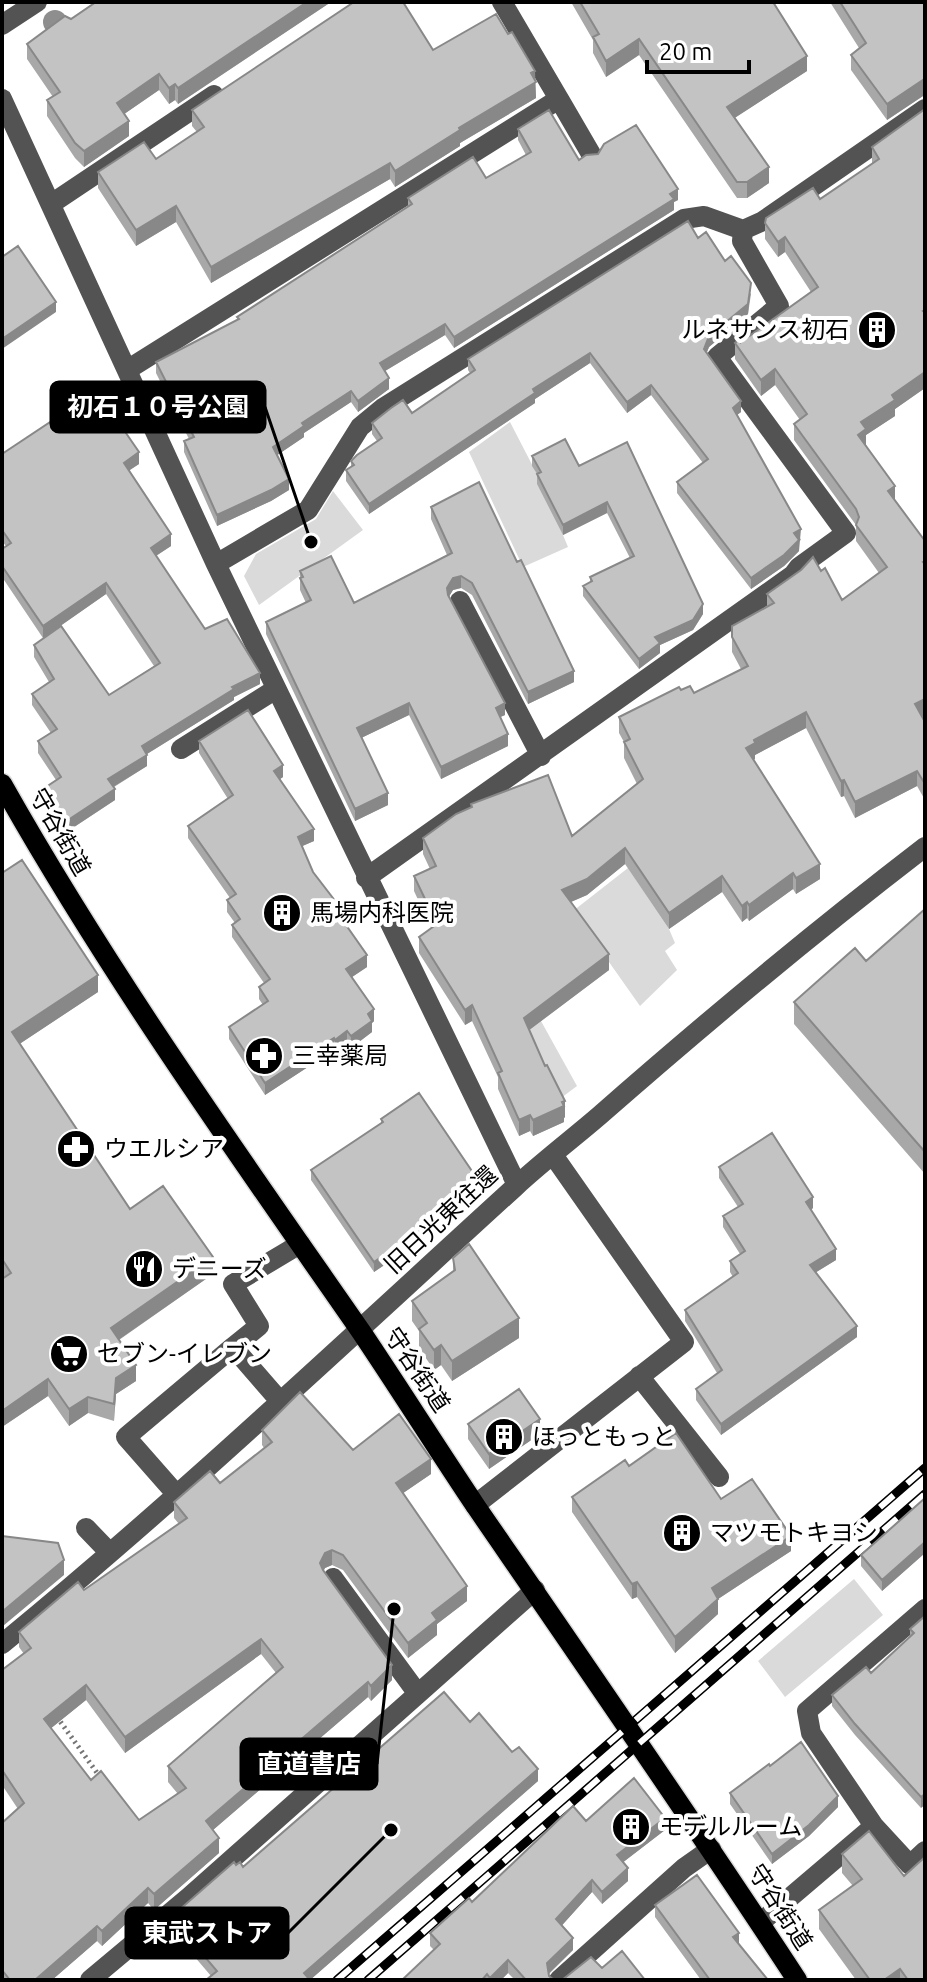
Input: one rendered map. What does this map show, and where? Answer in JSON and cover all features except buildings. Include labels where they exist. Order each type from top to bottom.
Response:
[{"type":"main road","name":"守谷街道","points":[[2,784],[57,881],[797,1980]]},
{"type":"street","points":[[2,25],[37,2]]},
{"type":"street","points":[[502,2],[591,154]]},
{"type":"street","points":[[51,204],[235,81]]},
{"type":"street","points":[[2,99],[216,564],[517,1185]]},
{"type":"street","points":[[127,370],[559,99]]},
{"type":"street","points":[[216,564],[308,510],[360,427],[383,408],[684,219],[704,216],[743,230],[763,221],[925,109]]},
{"type":"street","points":[[366,878],[793,575],[799,567],[846,533],[717,357],[779,306],[742,241],[743,230]]},
{"type":"street","points":[[460,601],[541,756]]},
{"type":"street","points":[[181,749],[276,689]]},
{"type":"street","name":"旧日光東往還","points":[[2,1644],[177,1495],[517,1185],[732,999],[925,847]]},
{"type":"street","points":[[475,1505],[684,1342],[553,1155]]},
{"type":"street","points":[[177,1495],[126,1437],[259,1326],[233,1284],[300,1244]]},
{"type":"street","points":[[233,1347],[279,1400]]},
{"type":"street","points":[[639,1376],[719,1477]]},
{"type":"street","points":[[86,1528],[110,1553]]},
{"type":"street","points":[[333,1578],[418,1694]]},
{"type":"street","points":[[90,1980],[188,1898],[535,1590]]},
{"type":"street","points":[[925,1609],[807,1711],[811,1733],[874,1826],[910,1865],[925,1851]]},
{"type":"street","points":[[760,1923],[874,1826]]},
{"type":"street","points":[[559,1980],[684,1868],[711,1849]]},
{"type":"path","points":[[49,1706],[104,1782]]},
{"type":"shaded area","points":[[510,422],[541,482],[568,547],[523,567],[469,452]]},
{"type":"shaded area","points":[[333,491],[363,530],[259,605],[244,576],[256,554],[316,519]]},
{"type":"shaded area","points":[[628,868],[675,943],[665,951],[677,970],[640,1006],[573,911]]},
{"type":"shaded area","points":[[531,1003],[577,1086],[557,1101],[525,1060]]},
{"type":"shaded area","points":[[854,1579],[883,1615],[785,1697],[758,1661]]},
{"type":"railway","points":[[337,1980],[925,1468]]},
{"type":"railway","points":[[368,1980],[925,1494]]},
{"type":"place","name":"ルネサンス初石","points":[[877,330]]},
{"type":"place","name":"初石１０号公園","points":[[311,542]]},
{"type":"place","name":"馬場内科医院","points":[[282,913]]},
{"type":"place","name":"三幸薬局","points":[[264,1056]]},
{"type":"place","name":"ウエルシア","points":[[76,1149]]},
{"type":"place","name":"デニーズ","points":[[144,1269]]},
{"type":"place","name":"セブン-イレブン","points":[[69,1354]]},
{"type":"place","name":"ほっともっと","points":[[504,1437]]},
{"type":"place","name":"マツモトキヨシ","points":[[682,1533]]},
{"type":"place","name":"直道書店","points":[[394,1609]]},
{"type":"place","name":"モデルルーム","points":[[631,1827]]},
{"type":"place","name":"東武ストア","points":[[391,1830]]}]
